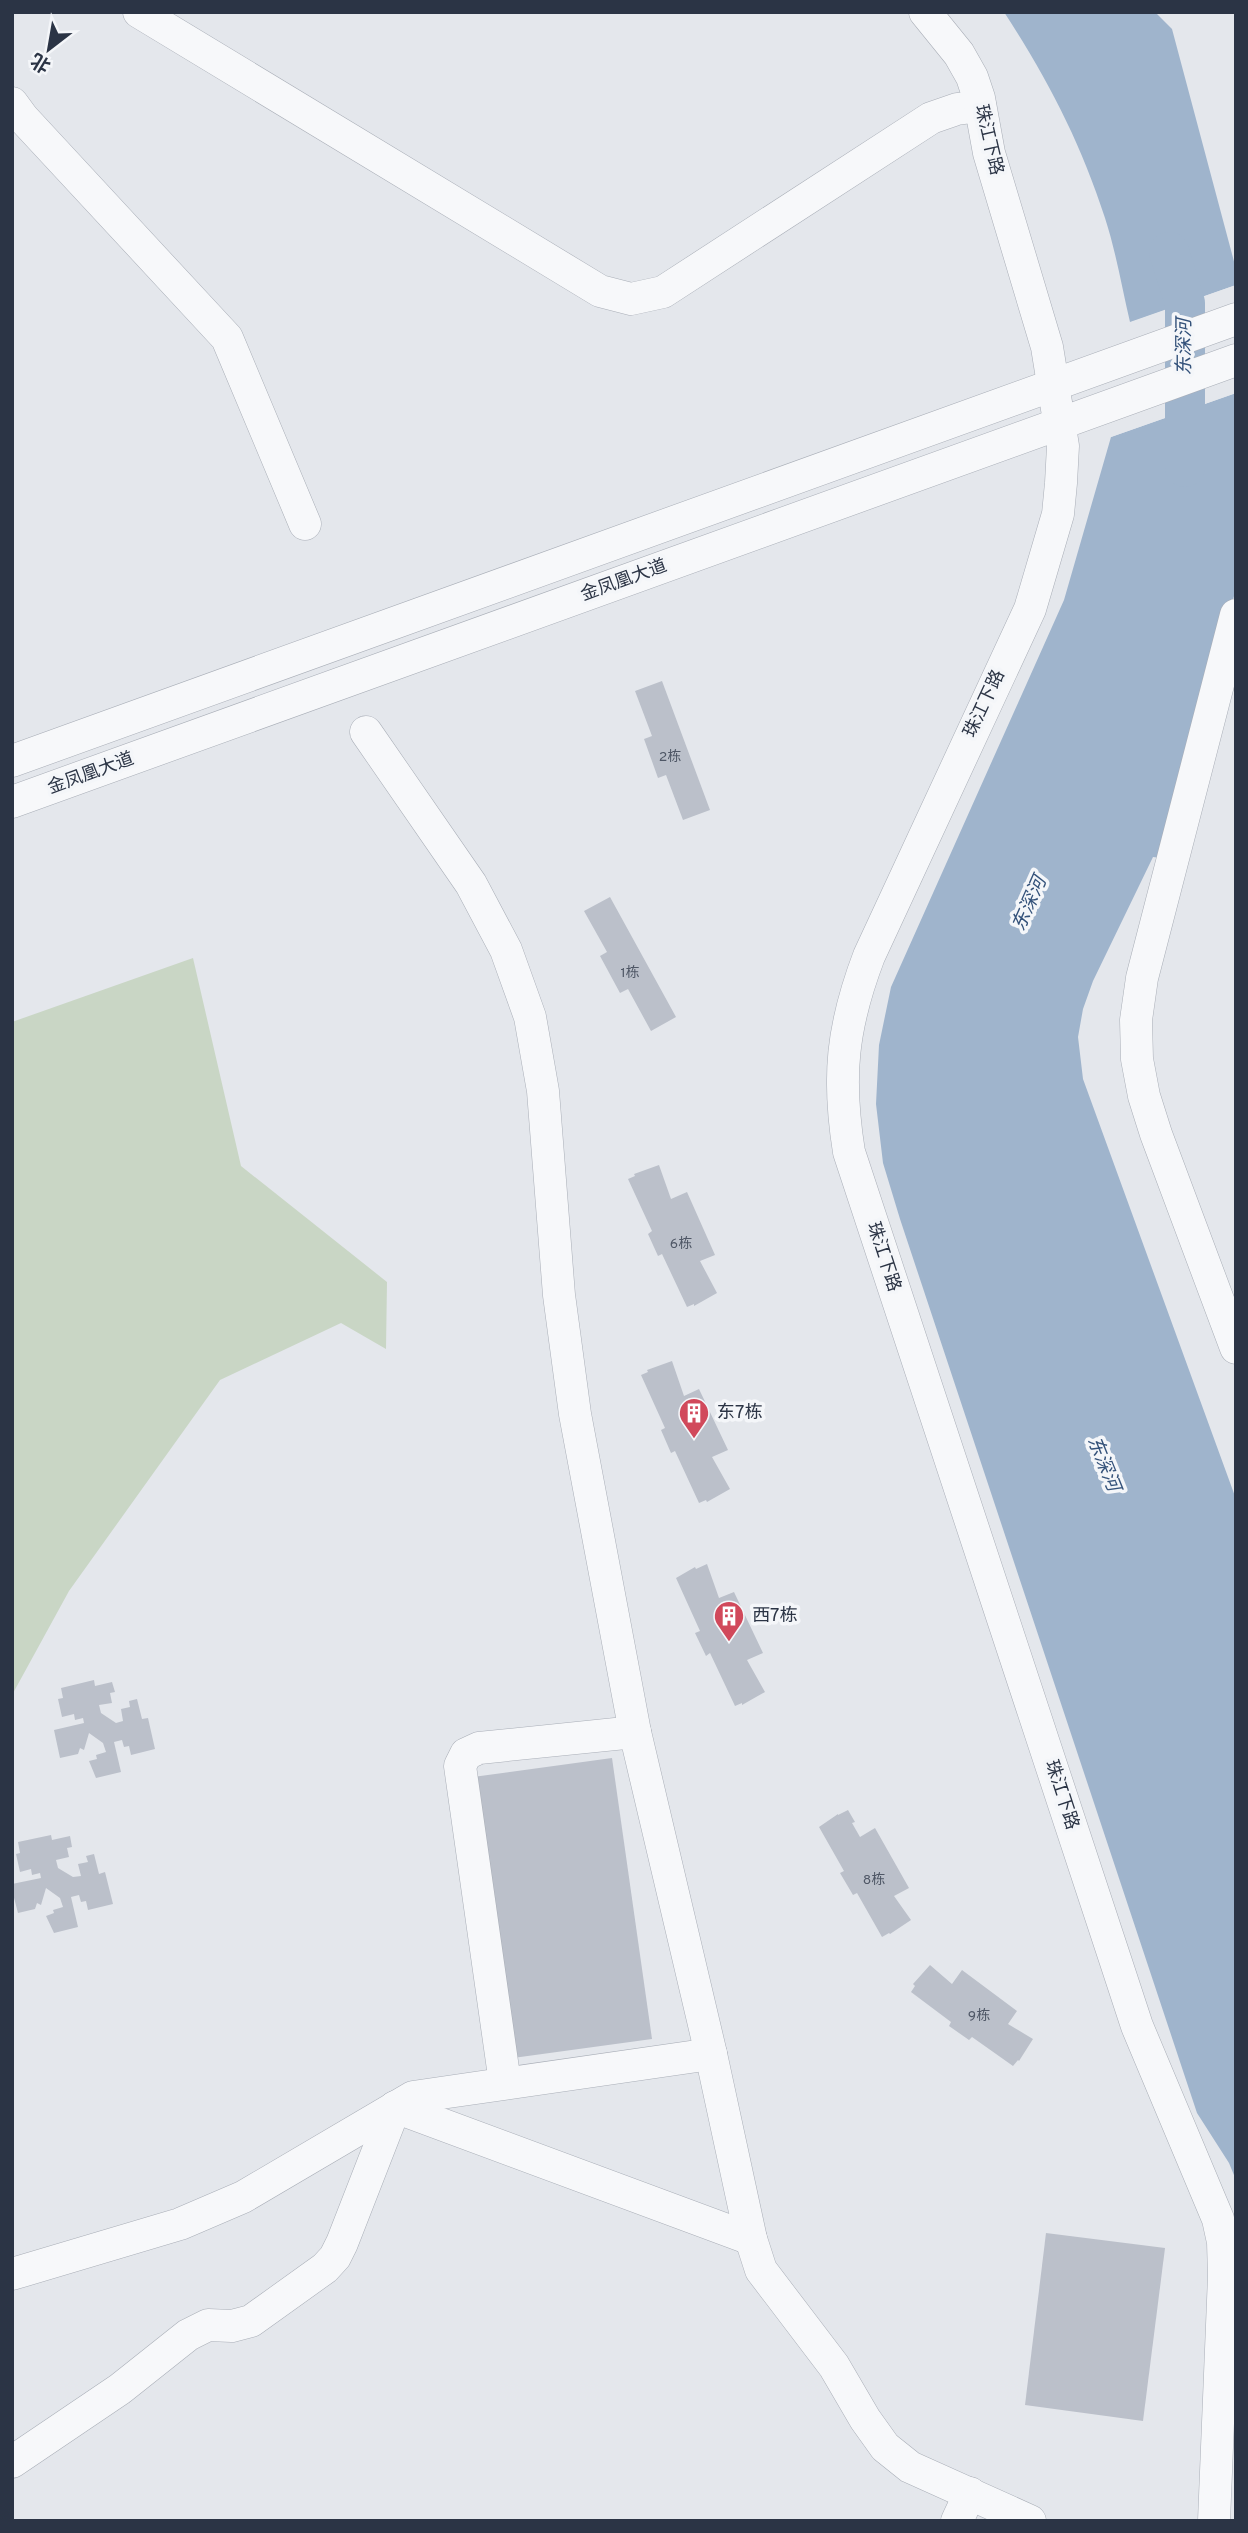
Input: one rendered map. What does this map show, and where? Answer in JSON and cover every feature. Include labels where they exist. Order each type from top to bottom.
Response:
[{"type":"street","points":[[139,12],[600,291],[631,299],[663,292],[931,118],[957,109],[980,106]]},
{"type":"street","name":"珠江下路","points":[[925,12],[959,54],[972,77],[989,153],[1046,347],[1063,446],[1061,483],[1058,514],[1030,608],[869,956],[855,993],[845,1032],[841,1072],[842,1112],[849,1152],[1115,1959],[1138,2026],[1218,2218],[1223,2242],[1224,2276],[1214,2521]]},
{"type":"street","points":[[12,103],[32,128],[227,338],[305,524]]},
{"type":"street","points":[[12,761],[1236,319]]},
{"type":"street","name":"金凤凰大道","points":[[12,802],[1236,360]]},
{"type":"street","points":[[1236,615],[1142,978],[1136,1020],[1137,1059],[1144,1096],[1236,1348]]},
{"type":"street","points":[[366,732],[471,884],[506,950],[530,1017],[542,1091],[559,1295],[575,1414],[635,1732],[711,2054],[751,2239],[761,2270],[834,2366],[885,2447],[964,2507],[1030,2521]]},
{"type":"street","points":[[505,2084],[460,1766],[466,1754],[479,1748],[635,1732]]},
{"type":"street","points":[[12,2274],[180,2224],[243,2197],[413,2097],[711,2054]]},
{"type":"street","points":[[395,2107],[751,2239]]},
{"type":"street","points":[[12,2462],[120,2389],[188,2335],[208,2325],[232,2326],[251,2321],[325,2268],[342,2244],[395,2107]]},
{"type":"green space","points":[[193,958],[241,1166],[387,1282],[386,1349],[341,1323],[220,1380],[69,1591],[12,1695],[12,1022]]},
{"type":"water","points":[[1004,12],[1155,12],[1172,29],[1236,269],[1236,285],[1130,322],[1109,231],[1085,163],[1049,87]]},
{"type":"water","points":[[1236,393],[1236,589],[1161,858],[1153,857],[1093,981],[1083,1009],[1078,1037],[1083,1079],[1236,1499],[1236,2180],[1229,2163],[1197,2113],[900,1219],[883,1163],[876,1104],[879,1045],[891,987],[1064,600],[1111,437]]},
{"type":"pier","points":[[1236,285],[1236,289],[1131,326],[1126,324]]},
{"type":"pier","points":[[1236,390],[1236,393],[1111,437],[1109,434]]},
{"type":"building","points":[[662,681],[710,810],[683,820],[666,775],[658,778],[644,739],[652,736],[635,691]]},
{"type":"building","points":[[610,897],[676,1017],[651,1031],[628,989],[620,993],[600,956],[607,952],[584,911]]},
{"type":"building","points":[[659,1165],[671,1199],[687,1192],[715,1255],[700,1261],[717,1293],[694,1306],[687,1307],[662,1254],[658,1256],[648,1234],[652,1231],[628,1179]]},
{"type":"building","name":"东7栋","points":[[672,1361],[684,1396],[699,1389],[728,1450],[712,1457],[730,1489],[707,1502],[706,1500],[699,1503],[675,1451],[671,1453],[661,1430],[665,1428],[641,1375]]},
{"type":"building","name":"西7栋","points":[[707,1564],[719,1598],[734,1592],[763,1653],[747,1660],[765,1692],[742,1705],[735,1706],[710,1653],[706,1656],[695,1633],[700,1631],[676,1578],[695,1567],[696,1569]]},
{"type":"building","points":[[94,1680],[95,1686],[112,1682],[115,1692],[110,1693],[112,1703],[99,1705],[101,1713],[116,1723],[123,1721],[121,1709],[130,1707],[129,1701],[137,1699],[142,1719],[148,1718],[155,1749],[131,1755],[129,1746],[124,1747],[122,1740],[114,1742],[121,1772],[96,1778],[89,1761],[106,1752],[103,1743],[89,1733],[84,1750],[80,1748],[78,1754],[60,1758],[54,1730],[84,1723],[83,1718],[75,1720],[74,1714],[62,1717],[58,1699],[63,1698],[61,1688]]},
{"type":"building","points":[[612,1758],[652,2039],[513,2058],[473,1777]]},
{"type":"building","points":[[848,1810],[860,1837],[875,1828],[909,1888],[894,1896],[911,1920],[882,1937],[857,1893],[853,1895],[840,1873],[844,1871],[819,1827]]},
{"type":"building","points":[[51,1835],[52,1840],[70,1836],[72,1847],[67,1848],[69,1857],[56,1860],[58,1868],[73,1877],[81,1876],[78,1864],[88,1862],[86,1856],[94,1854],[99,1874],[105,1872],[113,1904],[88,1910],[86,1901],[81,1902],[79,1895],[71,1897],[78,1927],[54,1933],[46,1916],[63,1907],[60,1898],[46,1888],[41,1905],[37,1903],[35,1909],[18,1913],[12,1890],[12,1884],[41,1878],[40,1873],[32,1875],[31,1869],[20,1872],[16,1854],[20,1853],[18,1842]]},
{"type":"building","points":[[930,1965],[952,1984],[962,1970],[1017,2011],[1008,2024],[1033,2039],[1019,2061],[1013,2066],[972,2037],[969,2040],[949,2026],[951,2022],[911,1992],[915,1986],[913,1984]]},
{"type":"building","points":[[1046,2233],[1165,2248],[1143,2421],[1025,2405]]},
{"type":"waterway","name":"东深河","points":[[1169,252],[1185,303],[1185,467]]},
{"type":"place","name":"东7栋","points":[[694,1440]]},
{"type":"place","name":"西7栋","points":[[729,1643]]}]
